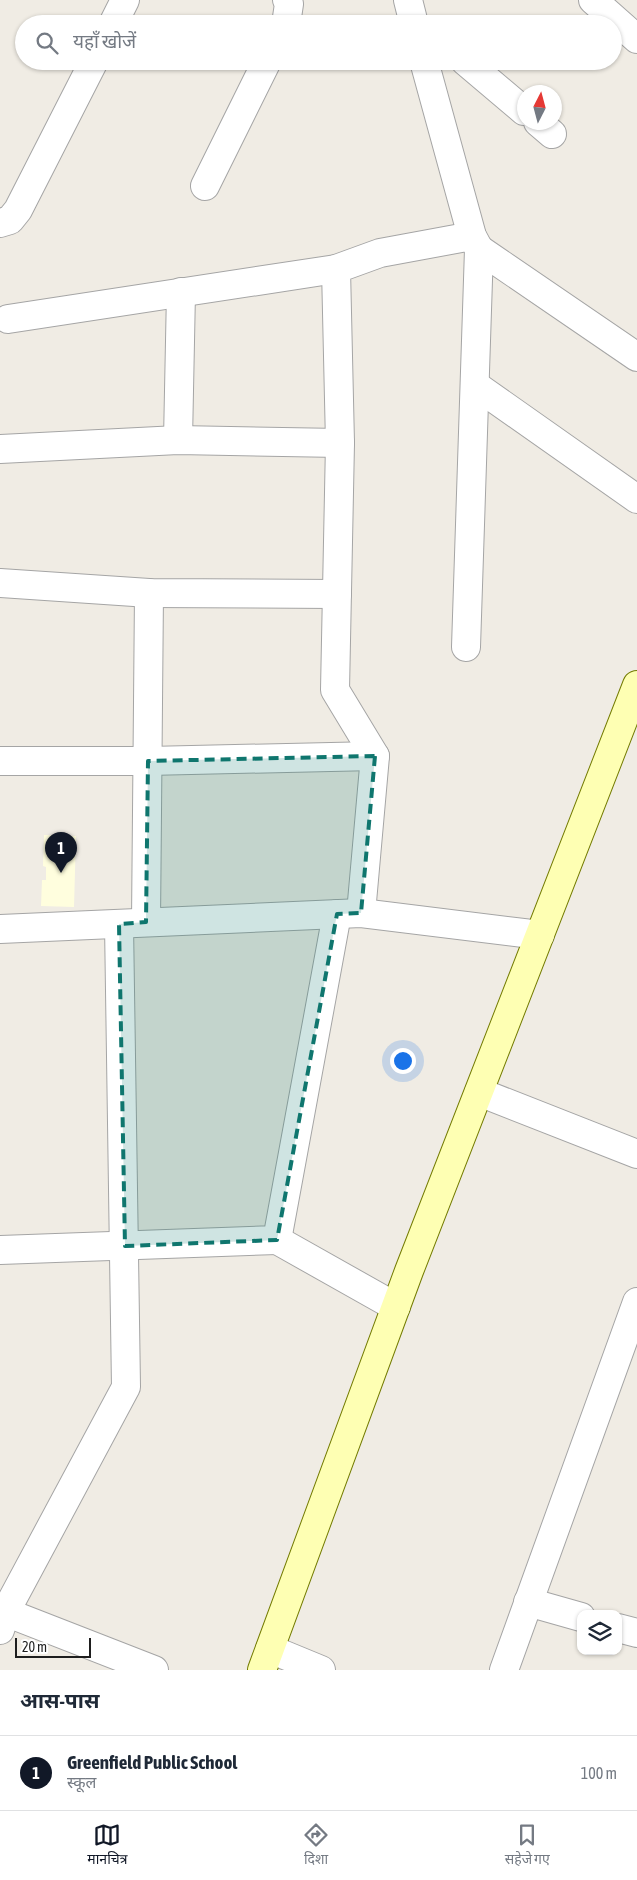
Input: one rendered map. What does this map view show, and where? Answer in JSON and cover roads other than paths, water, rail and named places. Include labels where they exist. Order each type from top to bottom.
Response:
[{"type":"street","points":[[118,15],[125,0]]},
{"type":"street","points":[[287,0],[289,4],[287,15]]},
{"type":"street","points":[[593,0],[613,15]]},
{"type":"street","points":[[622,22],[635,32]]},
{"type":"street","points":[[0,223],[10,220],[18,210],[89,70]]},
{"type":"street","points":[[205,186],[263,70]]},
{"type":"street","points":[[427,70],[476,243],[474,385],[466,647]]},
{"type":"street","points":[[476,70],[517,105]]},
{"type":"street","points":[[8,319],[336,269],[380,253],[476,243],[637,357]]},
{"type":"street","points":[[277,1240],[349,913],[375,756],[336,690],[340,443],[336,269]]},
{"type":"street","points":[[178,440],[181,292]]},
{"type":"street","points":[[474,385],[637,499]]},
{"type":"street","points":[[0,449],[178,440],[340,443]]},
{"type":"street","points":[[0,583],[149,593],[337,594]]},
{"type":"street","points":[[146,922],[149,593]]},
{"type":"street","points":[[321,1670],[266,1659],[396,1307],[637,685]]},
{"type":"street","points":[[0,761],[148,761],[375,756]]},
{"type":"street","points":[[0,929],[349,913],[540,936]]},
{"type":"street","points":[[119,924],[126,1387],[2,1617],[154,1670]]},
{"type":"street","points":[[479,1092],[637,1154]]},
{"type":"street","points":[[0,1250],[277,1240],[396,1307]]},
{"type":"street","points":[[504,1670],[637,1302]]},
{"type":"street","points":[[528,1602],[577,1616]]},
{"type":"street","points":[[622,1629],[637,1633]]},
{"type":"place","name":"Greenfield Public School","points":[[61,873]]}]
